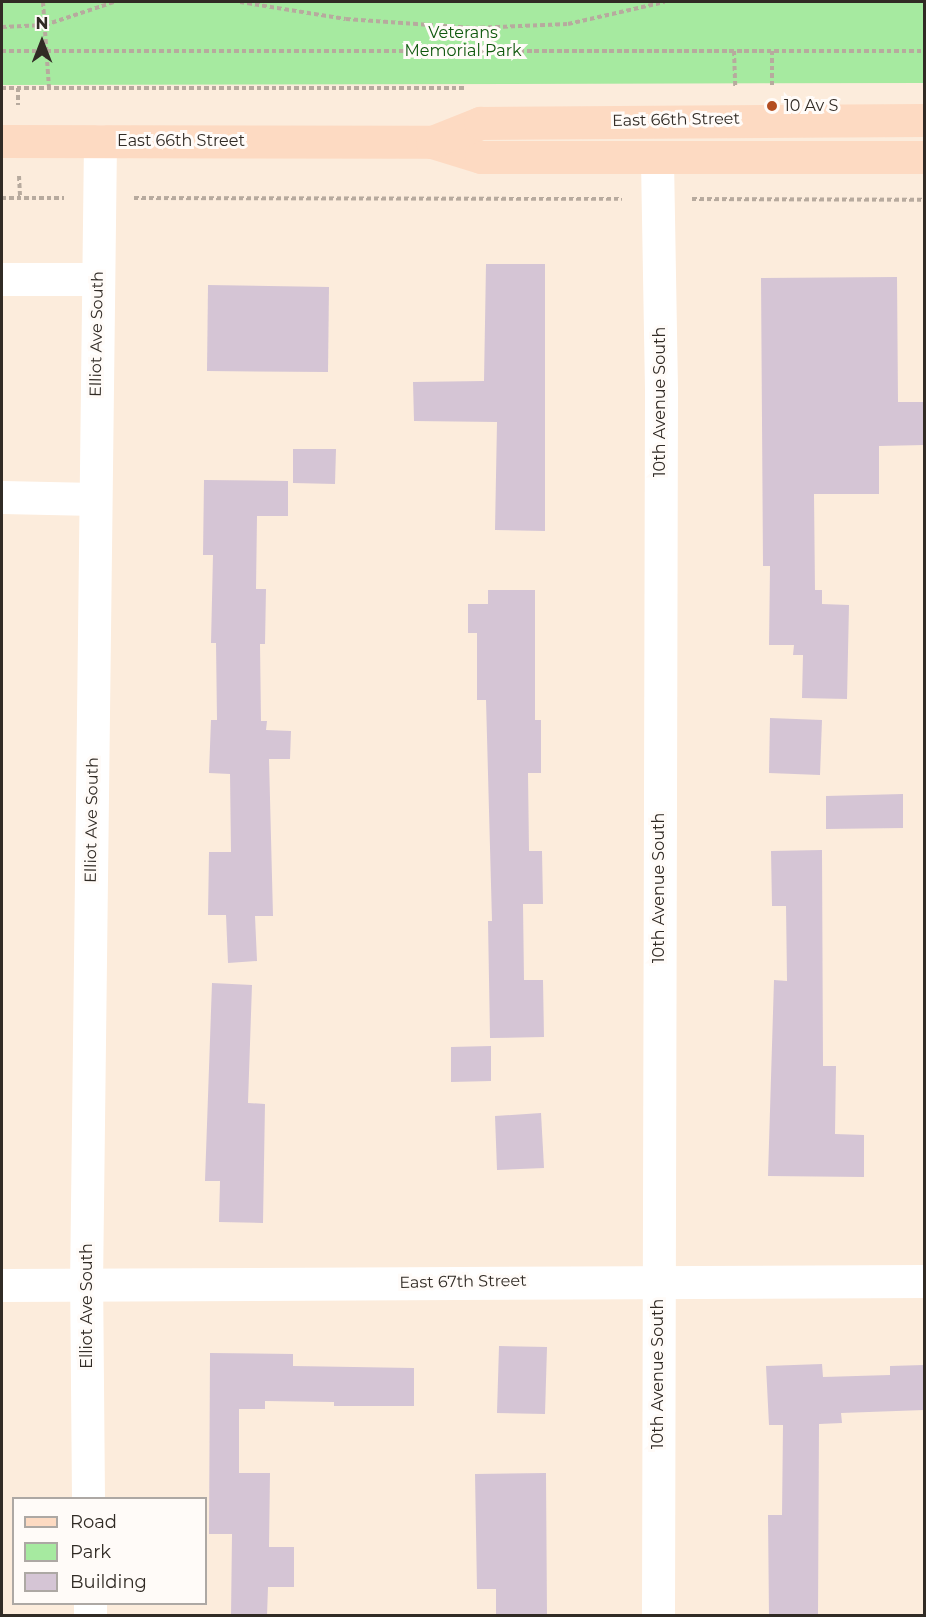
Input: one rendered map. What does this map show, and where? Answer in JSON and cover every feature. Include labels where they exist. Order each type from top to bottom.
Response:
[{"type":"main road","name":"East 66th Street","points":[[432,142],[480,123],[924,120]]},
{"type":"main road","name":"East 66th Street","points":[[2,141],[432,142],[481,158],[657,160],[924,157]]},
{"type":"street","name":"Elliot Ave South","points":[[88,1497],[86,1287],[100,141]]},
{"type":"street","name":"10th Avenue South","points":[[657,160],[661,390],[658,1616]]},
{"type":"street","points":[[2,279],[98,279]]},
{"type":"street","points":[[2,497],[95,499]]},
{"type":"street","name":"East 67th Street","points":[[2,1285],[86,1287],[658,1280],[924,1281]]},
{"type":"path","points":[[42,2],[49,51],[49,88]]},
{"type":"path","points":[[2,27],[45,25],[114,2]]},
{"type":"path","points":[[240,2],[346,19],[473,28],[568,24],[664,2]]},
{"type":"path","points":[[2,51],[924,51]]},
{"type":"path","points":[[772,51],[772,97]]},
{"type":"path","points":[[2,198],[924,200]]},
{"type":"green space","name":"Veterans Memorial Park","points":[[2,2],[924,2],[924,83],[2,85]]},
{"type":"building","points":[[486,264],[545,264],[545,531],[495,530],[497,422],[414,421],[413,382],[484,381]]},
{"type":"building","points":[[897,277],[898,402],[924,402],[924,445],[879,446],[879,494],[814,494],[815,590],[822,590],[822,604],[849,605],[847,699],[802,698],[803,655],[793,655],[794,645],[769,645],[770,566],[763,566],[761,278]]},
{"type":"building","points":[[208,285],[329,287],[328,372],[207,371]]},
{"type":"building","points":[[293,449],[336,449],[335,484],[293,483]]},
{"type":"building","points":[[204,480],[288,481],[288,516],[257,516],[256,589],[266,589],[265,644],[260,644],[261,721],[267,721],[266,730],[291,731],[290,759],[269,759],[273,916],[255,916],[257,961],[228,963],[226,915],[208,915],[209,852],[231,852],[230,774],[209,773],[211,720],[217,720],[216,643],[211,643],[213,555],[203,555]]},
{"type":"building","points":[[488,590],[535,590],[535,720],[541,720],[541,773],[528,773],[529,851],[542,851],[543,904],[523,904],[524,980],[543,980],[544,1037],[490,1038],[488,921],[492,921],[486,700],[477,700],[477,633],[468,633],[468,604],[488,604]]},
{"type":"building","points":[[770,718],[822,720],[820,775],[769,773]]},
{"type":"building","points":[[903,794],[903,828],[826,829],[826,796]]},
{"type":"building","points":[[822,850],[823,1066],[836,1066],[835,1134],[864,1135],[864,1177],[768,1176],[774,980],[787,981],[786,906],[772,906],[771,851]]},
{"type":"building","points":[[212,983],[252,985],[248,1103],[265,1104],[263,1223],[219,1222],[220,1181],[205,1181]]},
{"type":"building","points":[[491,1046],[491,1081],[451,1082],[451,1047]]},
{"type":"building","points":[[541,1113],[544,1168],[497,1170],[495,1116]]},
{"type":"building","points":[[499,1346],[547,1347],[545,1414],[497,1413]]},
{"type":"building","points":[[210,1353],[293,1354],[293,1366],[414,1368],[414,1406],[334,1406],[334,1402],[265,1401],[265,1409],[239,1409],[239,1473],[270,1473],[269,1547],[294,1547],[294,1587],[268,1587],[267,1616],[231,1616],[232,1534],[209,1534]]},
{"type":"building","points":[[822,1364],[823,1377],[890,1375],[890,1366],[924,1365],[924,1410],[841,1413],[842,1423],[819,1424],[818,1616],[769,1616],[768,1515],[782,1515],[783,1425],[769,1425],[766,1366]]},
{"type":"building","points":[[546,1473],[547,1616],[496,1616],[496,1589],[477,1589],[475,1474]]},
{"type":"place","name":"10 Av S","points":[[772,106]]}]
